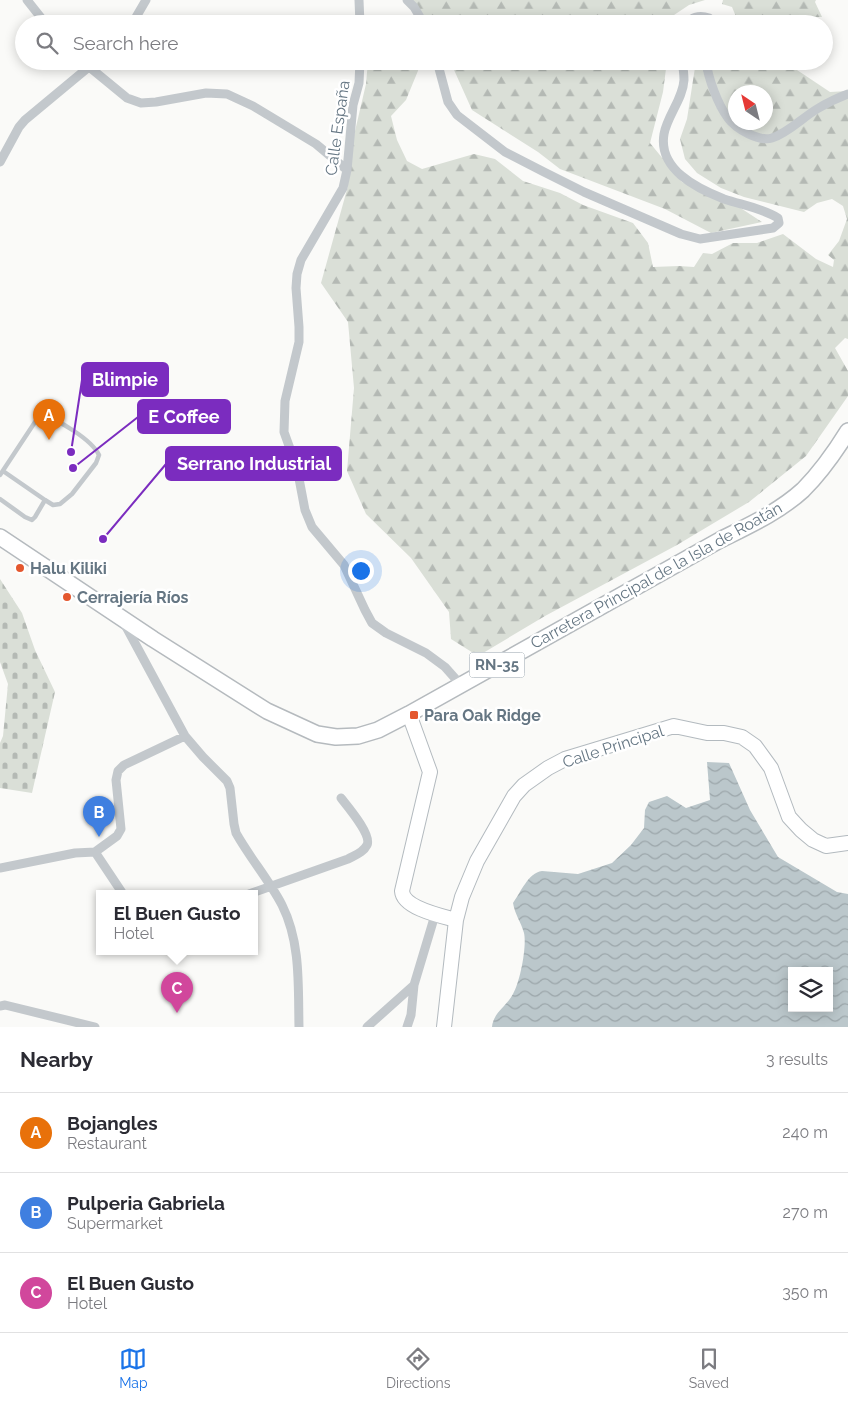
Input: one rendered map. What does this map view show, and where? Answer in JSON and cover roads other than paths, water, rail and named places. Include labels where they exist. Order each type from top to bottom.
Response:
[{"type":"main road","name":"Carretera Principal de la Isla de Roatán","points":[[0,537],[267,711],[317,734],[336,737],[358,736],[378,730],[409,714],[720,540],[767,516],[802,490],[830,460],[848,431]]},
{"type":"street","points":[[28,0],[39,15]]},
{"type":"street","points":[[137,15],[146,0]]},
{"type":"street","points":[[359,0],[360,15]]},
{"type":"street","points":[[407,0],[419,15]]},
{"type":"street","points":[[1,156],[25,120],[81,70]]},
{"type":"street","points":[[97,70],[127,98],[141,103],[206,93],[227,94],[253,106],[316,144],[347,170]]},
{"type":"street","name":"Calle España","points":[[359,70],[353,105],[347,170],[343,188],[301,260],[297,274],[299,342],[285,401],[284,432],[297,468],[305,510],[312,527],[344,564],[364,610],[372,623],[445,667],[461,685]]},
{"type":"street","points":[[439,70],[448,102],[457,114],[505,152],[584,192],[672,230],[700,239],[773,228],[778,224],[778,218],[770,213],[723,198],[698,187],[681,176],[668,162],[663,148],[664,133],[683,87],[683,70]]},
{"type":"street","points":[[707,70],[716,96],[728,119],[749,135],[759,138],[770,139],[781,134],[817,109],[848,94]]},
{"type":"street","points":[[120,616],[185,736],[227,781],[230,788],[236,833],[282,906],[297,958],[299,1027]]},
{"type":"street","points":[[409,714],[430,772],[402,896],[408,902],[435,915],[456,920]]},
{"type":"street","name":"Calle Principal","points":[[444,1027],[456,920],[462,897],[478,861],[514,796],[524,785],[548,768],[565,759],[674,726],[742,737],[755,746],[771,768],[789,817],[800,830],[813,840],[826,846],[848,843]]},
{"type":"street","points":[[0,868],[95,852],[117,836],[120,830],[116,780],[118,771],[124,765],[185,736]]},
{"type":"street","points":[[258,891],[348,859],[363,851],[368,844],[368,839],[353,812],[341,798]]},
{"type":"street","points":[[95,852],[120,890]]},
{"type":"street","points":[[407,1027],[411,1015],[414,984],[435,915]]},
{"type":"street","points":[[366,1027],[414,984]]},
{"type":"street","points":[[0,1006],[5,1005],[96,1027]]},
{"type":"lane","points":[[43,416],[57,421],[91,444],[99,455],[72,494],[60,504],[53,504],[45,500],[2,473],[38,420],[43,416]]},
{"type":"lane","points":[[0,499],[32,520],[45,500]]},
{"type":"water","points":[[707,762],[729,763],[750,810],[778,857],[837,892],[848,894],[848,1027],[492,1027],[495,1018],[516,989],[520,973],[525,939],[513,903],[529,879],[537,872],[542,871],[578,874],[612,863],[631,845],[644,828],[645,810],[649,802],[667,796],[686,808],[710,800]]},
{"type":"place","name":"Bojangles","points":[[49,440]]},
{"type":"place","name":"Blimpie","points":[[71,452]]},
{"type":"place","name":"E Coffee","points":[[73,468]]},
{"type":"place","name":"Serrano Industrial","points":[[103,539]]},
{"type":"place","name":"Halu Kiliki","points":[[20,568]]},
{"type":"place","name":"Cerrajería Ríos","points":[[67,597]]},
{"type":"place","name":"Para Oak Ridge","points":[[414,715]]},
{"type":"place","name":"Pulperia Gabriela","points":[[99,837]]},
{"type":"place","name":"El Buen Gusto","points":[[177,1013]]}]
